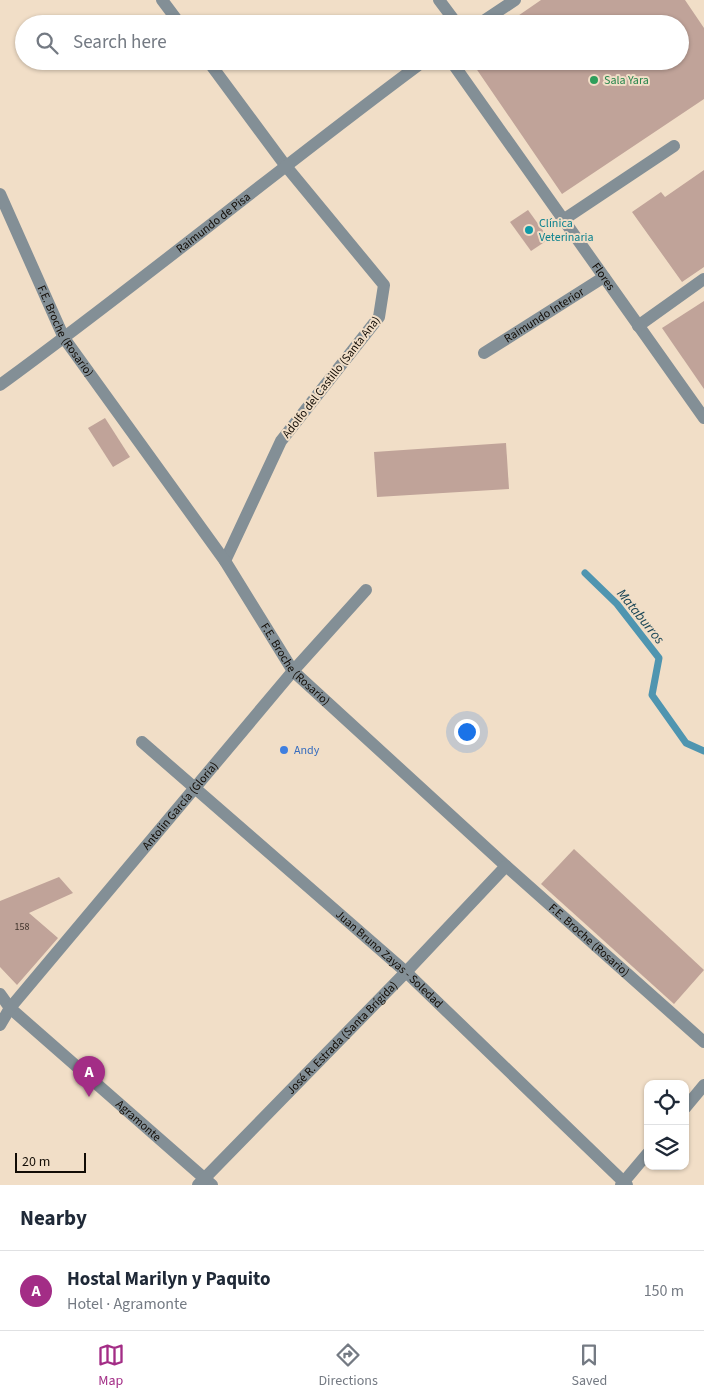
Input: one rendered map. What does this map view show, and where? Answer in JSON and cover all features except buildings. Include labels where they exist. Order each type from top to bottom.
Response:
[{"type":"street","points":[[162,0],[173,15]]},
{"type":"street","points":[[439,0],[450,15]]},
{"type":"street","points":[[492,15],[515,0]]},
{"type":"street","name":"Adolfo del Castillo (Santa Ana)","points":[[215,70],[285,165],[384,285],[379,318],[281,441],[225,561]]},
{"type":"street","name":"Raimundo de Pisa","points":[[0,385],[64,338],[285,165],[412,70]]},
{"type":"street","name":"Flores","points":[[457,70],[704,418]]},
{"type":"street","points":[[563,220],[674,146]]},
{"type":"street","name":"F.E. Broche (Rosario)","points":[[0,194],[64,338],[225,561],[293,671],[506,866],[704,1042]]},
{"type":"street","name":"Raimundo Interior","points":[[484,353],[604,277]]},
{"type":"street","points":[[638,326],[704,279]]},
{"type":"street","name":"Antolin García (Gloria)","points":[[0,1025],[10,1008],[197,788],[293,671],[366,590]]},
{"type":"street","name":"Juan Bruno Zayas - Soledad","points":[[142,742],[406,972],[624,1184]]},
{"type":"street","name":"José R. Estrada (Santa Brígida)","points":[[205,1183],[506,866]]},
{"type":"street","name":"Agramonte","points":[[0,994],[10,1008],[205,1183]]},
{"type":"street","points":[[689,1103],[704,1085]]},
{"type":"street","points":[[624,1184],[644,1158]]},
{"type":"waterway","name":"Mataburros","points":[[585,573],[617,604],[659,658],[652,695],[686,743],[704,751]]},
{"type":"place","name":"Sala Yara","points":[[594,80]]},
{"type":"place","name":"Clínica Veterinaria","points":[[529,230]]},
{"type":"place","name":"Andy","points":[[284,750]]},
{"type":"place","name":"Hostal Marilyn y Paquito","points":[[89,1097]]}]
